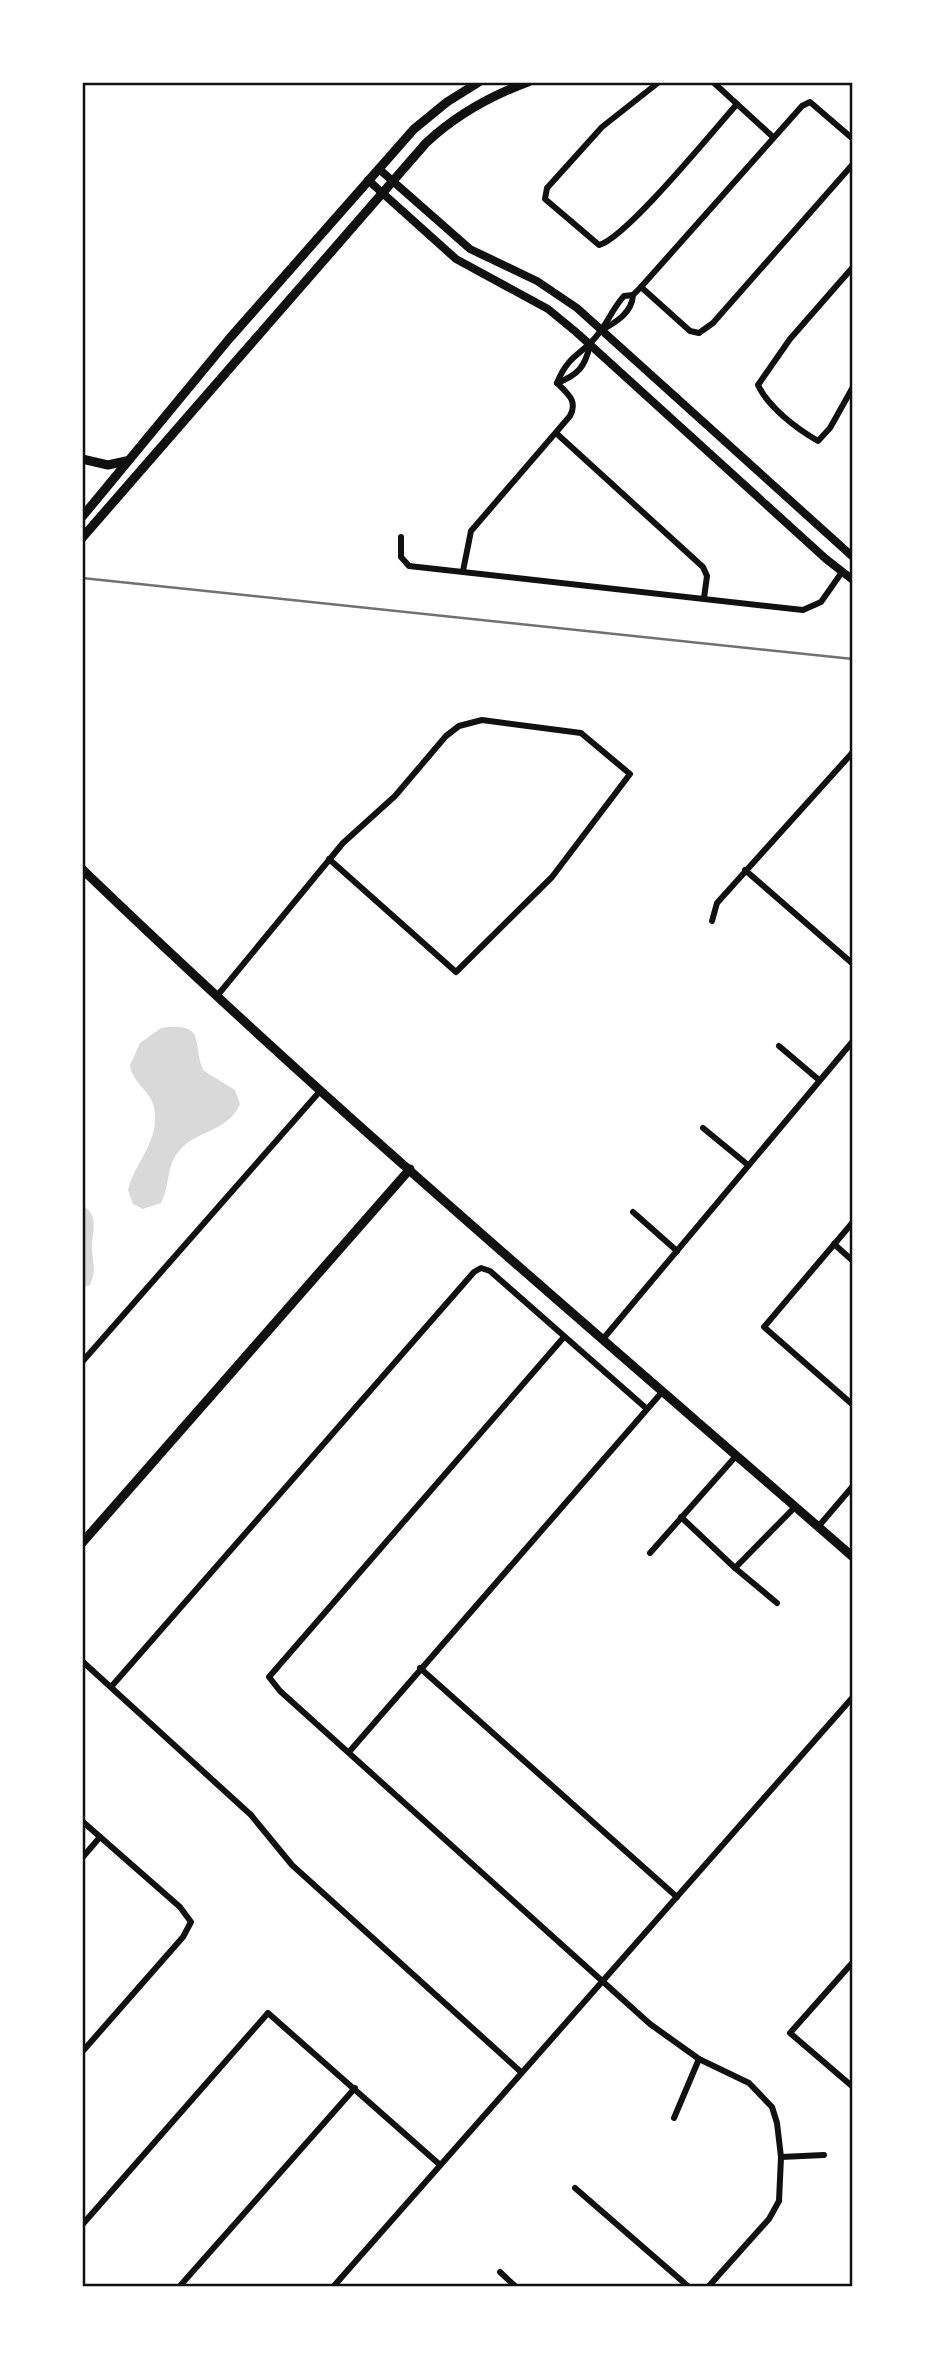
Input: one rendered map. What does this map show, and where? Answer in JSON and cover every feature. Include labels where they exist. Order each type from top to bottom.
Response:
[{"type":"main road","points":[[82,517],[229,339],[379,169],[430,116],[479,82]]},
{"type":"main road","points":[[82,538],[426,143],[458,117],[489,98],[528,82]]},
{"type":"main road","points":[[82,459],[108,465],[128,461]]},
{"type":"main road","points":[[94,463],[124,487]]},
{"type":"main road","points":[[82,869],[216,996],[321,1090],[853,1558]]},
{"type":"main road","points":[[82,1543],[410,1169]]},
{"type":"street","points":[[659,82],[602,127],[547,188],[545,199],[598,245],[609,242],[639,213],[737,104]]},
{"type":"street","points":[[713,82],[774,137]]},
{"type":"street","points":[[557,383],[568,362],[590,345],[601,331],[610,311],[624,296],[633,295],[641,287],[802,106],[810,102],[853,139]]},
{"type":"street","points":[[641,287],[690,331],[699,333],[713,323],[853,164]]},
{"type":"street","points":[[379,169],[463,244],[492,262],[558,293],[853,557]]},
{"type":"street","points":[[369,180],[456,259],[548,309],[853,580]]},
{"type":"street","points":[[853,267],[790,339],[758,385],[762,394],[779,410],[818,441],[830,428],[853,387]]},
{"type":"street","points":[[601,331],[626,312],[633,304],[633,295]]},
{"type":"street","points":[[557,383],[575,376],[585,364],[590,345]]},
{"type":"street","points":[[463,571],[471,531],[556,433],[574,408],[572,398],[557,383]]},
{"type":"street","points":[[556,433],[703,567],[707,576],[704,597]]},
{"type":"street","points":[[401,537],[401,557],[409,566],[803,610],[821,602],[842,572]]},
{"type":"street","points":[[216,996],[330,859],[394,796],[446,736],[459,726],[482,720],[581,733],[630,774],[552,877],[456,972],[330,859]]},
{"type":"street","points":[[712,920],[717,903],[853,752]]},
{"type":"street","points":[[745,870],[853,964]]},
{"type":"street","points":[[604,1339],[853,1041]]},
{"type":"street","points":[[779,1046],[819,1080]]},
{"type":"street","points":[[82,1362],[321,1090]]},
{"type":"street","points":[[703,1128],[748,1166]]},
{"type":"street","points":[[632,1212],[677,1251]]},
{"type":"street","points":[[853,1222],[764,1327],[853,1405]]},
{"type":"street","points":[[834,1244],[853,1261]]},
{"type":"street","points":[[111,1687],[419,1334],[474,1272],[481,1268],[490,1271],[647,1409]]},
{"type":"street","points":[[564,1337],[269,1677],[280,1691],[666,2037],[699,2059],[728,2071],[762,2094],[772,2107],[781,2157],[781,2188],[775,2210],[708,2287]]},
{"type":"street","points":[[349,1752],[663,1391]]},
{"type":"street","points":[[650,1553],[736,1456]]},
{"type":"street","points":[[818,1527],[853,1486]]},
{"type":"street","points":[[735,1568],[795,1507]]},
{"type":"street","points":[[681,1517],[777,1603]]},
{"type":"street","points":[[82,1661],[251,1815],[292,1866],[521,2072]]},
{"type":"street","points":[[420,1668],[677,1897]]},
{"type":"street","points":[[344,2287],[335,2284],[853,1697]]},
{"type":"street","points":[[82,1821],[180,1907],[191,1922],[183,1937],[82,2052]]},
{"type":"street","points":[[82,1857],[100,1837]]},
{"type":"street","points":[[853,1962],[790,2033],[853,2087]]},
{"type":"street","points":[[82,2225],[268,2013],[439,2164]]},
{"type":"street","points":[[674,2118],[699,2059]]},
{"type":"street","points":[[179,2287],[355,2088]]},
{"type":"street","points":[[781,2157],[824,2155]]},
{"type":"street","points":[[575,2188],[689,2287]]},
{"type":"street","points":[[500,2272],[516,2287]]},
{"type":"shaded area","points":[[161,1028],[186,1028],[192,1032],[204,1071],[235,1090],[240,1104],[228,1120],[186,1144],[179,1151],[172,1163],[161,1203],[143,1209],[133,1204],[128,1190],[151,1141],[154,1107],[134,1077],[130,1065],[140,1043]]},
{"type":"shaded area","points":[[82,1205],[88,1209],[94,1223],[94,1266],[90,1285],[82,1288]]},
{"type":"railway","points":[[82,578],[853,659]]}]
